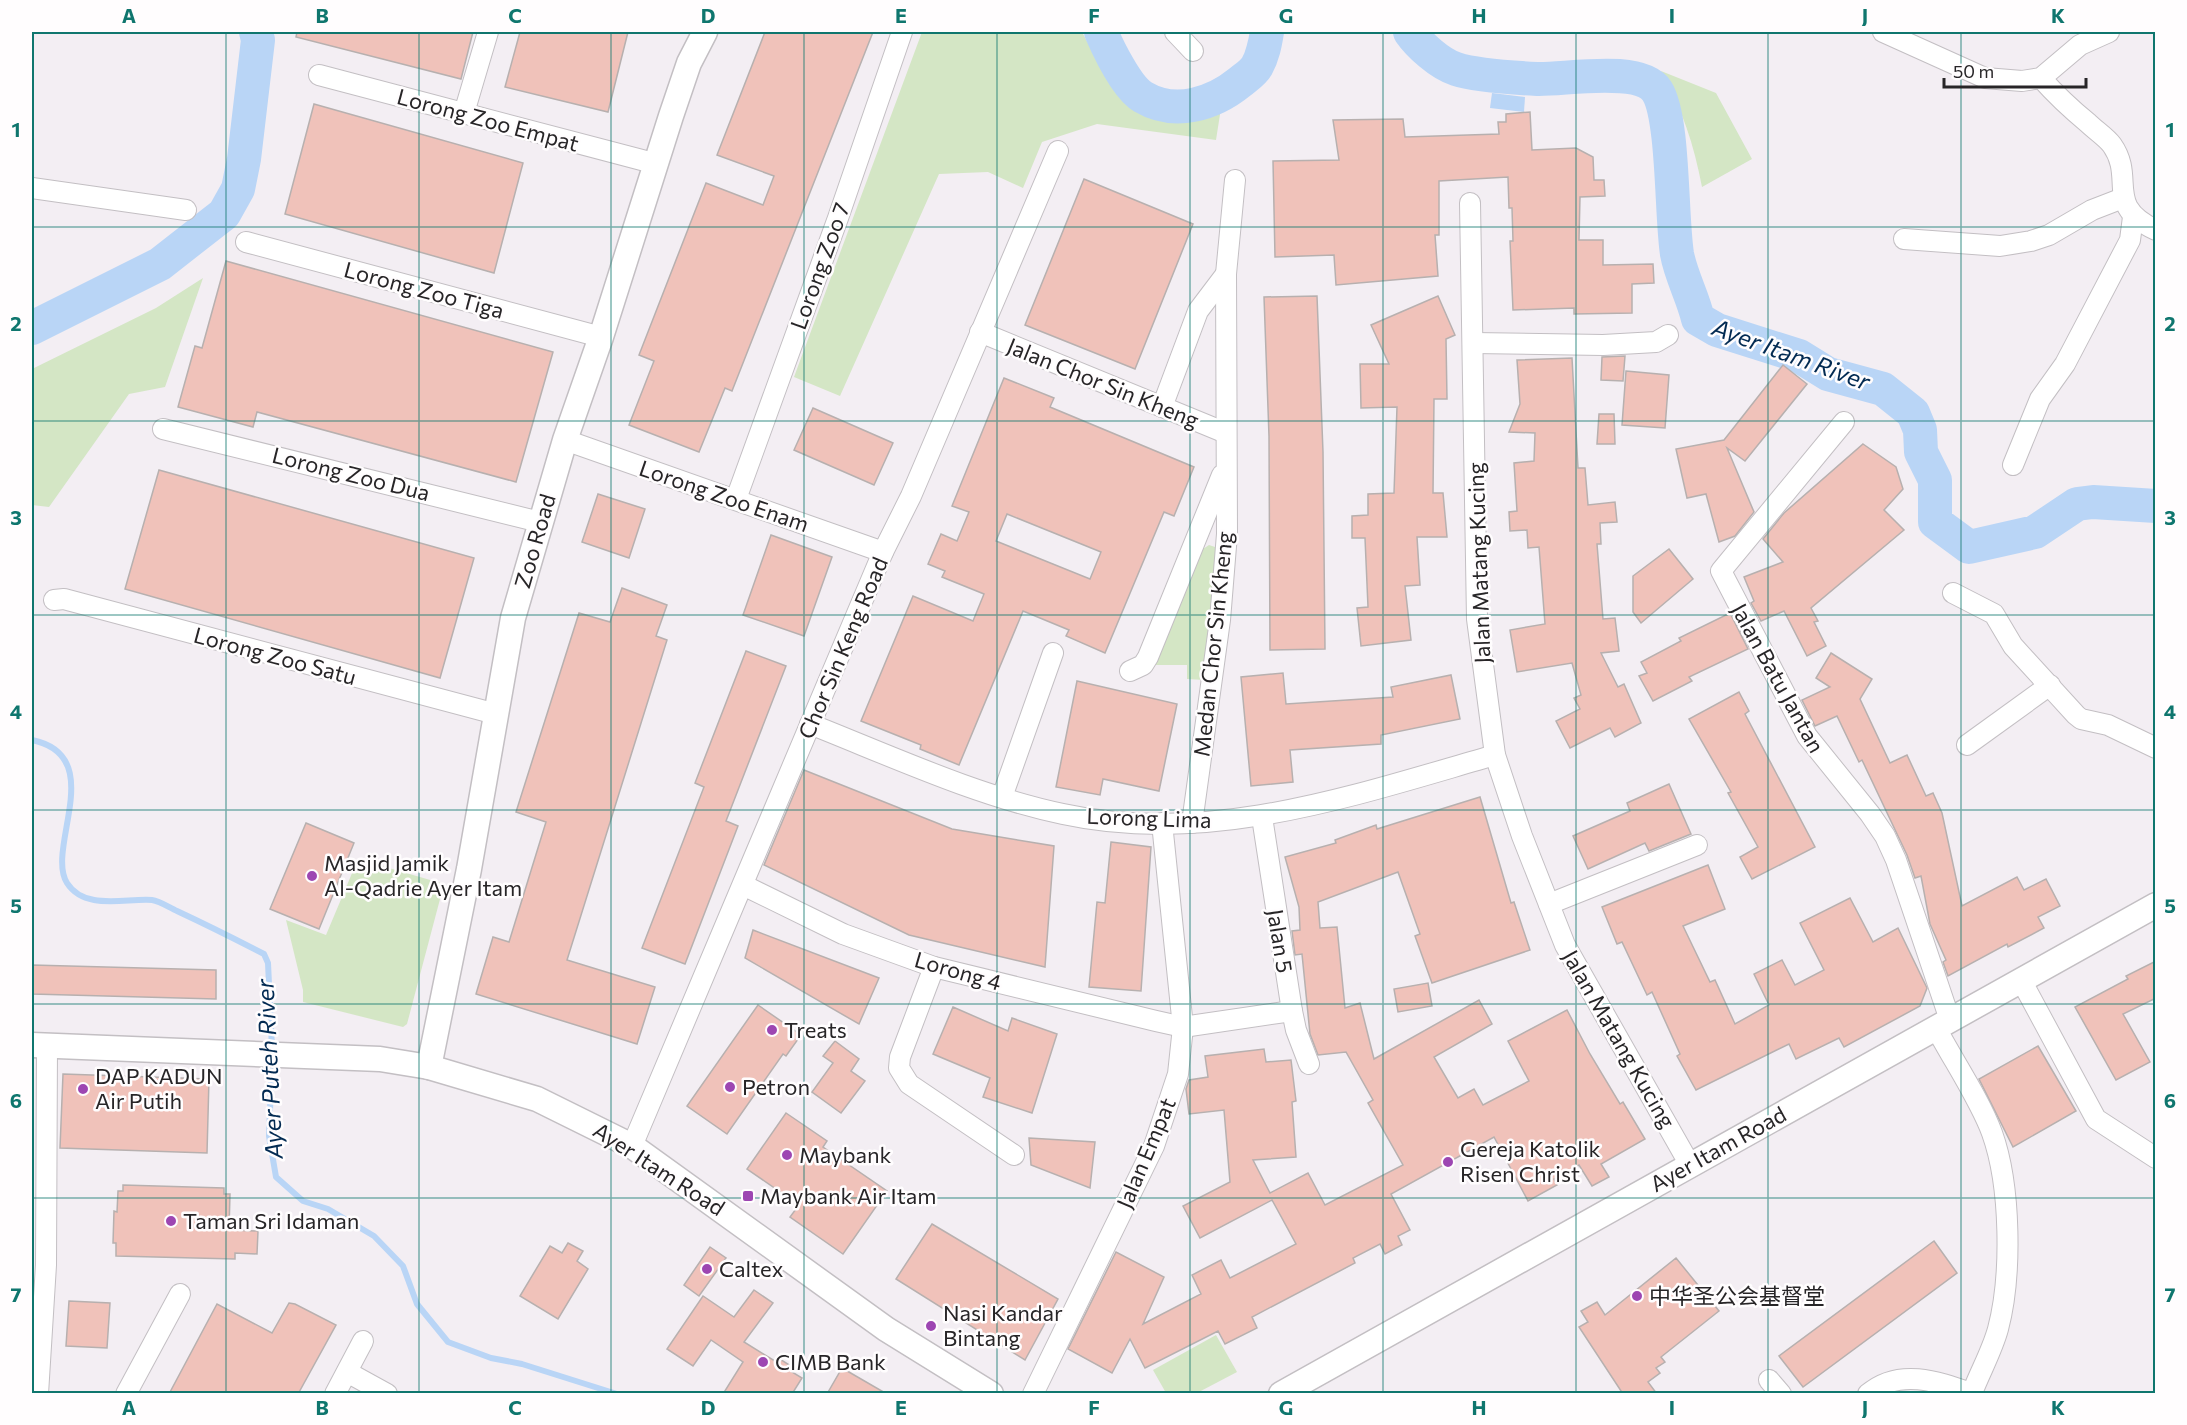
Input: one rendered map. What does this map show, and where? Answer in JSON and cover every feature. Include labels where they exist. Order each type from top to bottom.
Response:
[{"type":"main road","name":"Zoo Road","points":[[429,1067],[469,869],[513,618],[565,441],[689,63],[705,32]]},
{"type":"main road","name":"Ayer Itam Road","points":[[1281,1394],[2156,905]]},
{"type":"main road","name":"Ayer Itam Road","points":[[39,1045],[380,1059],[429,1067],[537,1099],[632,1146],[886,1329],[991,1394]]},
{"type":"street","points":[[464,113],[488,32]]},
{"type":"street","name":"Lorong Zoo 7","points":[[736,500],[838,218],[902,32]]},
{"type":"street","points":[[1176,32],[1193,51]]},
{"type":"street","points":[[1883,32],[1985,78],[2022,81],[2042,78],[2080,45],[2109,32]]},
{"type":"street","name":"Lorong Zoo Empat","points":[[319,75],[657,164]]},
{"type":"street","points":[[2042,78],[2056,95],[2112,146],[2118,158],[2123,198],[2133,217],[2156,230]]},
{"type":"street","name":"Chor Sin Keng Road","points":[[632,1146],[883,552],[911,496],[1058,152]]},
{"type":"street","name":"Medan Chor Sin Kheng","points":[[1192,823],[1220,620],[1227,534],[1226,274],[1234,180]]},
{"type":"street","points":[[32,188],[186,210]]},
{"type":"street","points":[[1904,239],[2000,246],[2031,241],[2049,235],[2092,210],[2123,198]]},
{"type":"street","name":"Jalan Matang Kucing","points":[[1470,203],[1477,619],[1495,755],[1522,836],[1565,945],[1690,1165]]},
{"type":"street","points":[[2013,465],[2040,399],[2065,364],[2130,240],[2133,217]]},
{"type":"street","name":"Lorong Zoo Tiga","points":[[246,242],[601,337]]},
{"type":"street","points":[[1162,407],[1198,311],[1226,274]]},
{"type":"street","name":"Jalan Chor Sin Kheng","points":[[980,332],[1226,433]]},
{"type":"street","points":[[1473,343],[1603,345],[1656,342],[1668,335]]},
{"type":"street","name":"Jalan Batu Jantan","points":[[1844,422],[1721,571],[1808,736],[1885,836],[1896,860],[1943,1024]]},
{"type":"street","name":"Lorong Zoo Dua","points":[[163,429],[540,522]]},
{"type":"street","name":"Lorong Zoo Enam","points":[[565,441],[883,552]]},
{"type":"street","name":"Medan Chor Sin Kheng","points":[[1130,671],[1143,665],[1148,657],[1227,464]]},
{"type":"street","points":[[1953,593],[1994,614],[2013,646],[2081,719],[2108,725],[2156,748]]},
{"type":"street","name":"Lorong Zoo Satu","points":[[54,600],[64,599],[496,714]]},
{"type":"street","points":[[1002,797],[1053,653]]},
{"type":"street","points":[[1968,745],[2050,685]]},
{"type":"street","name":"Lorong Lima","points":[[810,724],[1002,797],[1063,814],[1162,823],[1262,817],[1326,804],[1495,755]]},
{"type":"street","name":"Jalan 5","points":[[1262,817],[1279,943],[1296,1030],[1308,1064]]},
{"type":"street","name":"Jalan Empat","points":[[1033,1394],[1154,1146],[1178,1074],[1183,1027],[1162,823]]},
{"type":"street","points":[[1549,904],[1697,845]]},
{"type":"street","name":"Lorong 4","points":[[743,885],[843,934],[934,967],[1183,1027]]},
{"type":"street","points":[[934,967],[900,1057],[899,1069],[909,1084],[1014,1155]]},
{"type":"street","points":[[2021,980],[2097,1119],[2156,1158]]},
{"type":"street","points":[[1183,1027],[1292,1011]]},
{"type":"street","points":[[1868,1394],[1876,1387],[1901,1378],[1931,1380],[1973,1393],[1998,1331],[2004,1302],[2008,1240],[2001,1165],[1992,1132],[1943,1024]]},
{"type":"street","points":[[38,1394],[37,1309],[46,1265],[39,1045]]},
{"type":"street","points":[[126,1394],[180,1294]]},
{"type":"street","points":[[335,1394],[363,1341]]},
{"type":"street","points":[[347,1372],[387,1394]]},
{"type":"green space","points":[[922,32],[1082,32],[1099,62],[1121,90],[1149,110],[1166,115],[1184,116],[1221,108],[1216,140],[1097,124],[1042,142],[1023,188],[988,172],[939,174],[840,396],[794,377]]},
{"type":"green space","points":[[1661,71],[1716,93],[1752,159],[1702,187],[1686,127]]},
{"type":"green space","points":[[203,278],[165,387],[129,394],[49,507],[32,505],[32,369],[156,308]]},
{"type":"green space","points":[[1209,545],[1218,548],[1204,680],[1187,679],[1187,665],[1150,665],[1203,549]]},
{"type":"green space","points":[[358,859],[444,884],[407,1024],[403,1027],[303,1002],[303,990],[286,920],[326,935]]},
{"type":"green space","points":[[1216,1335],[1237,1372],[1197,1393],[1166,1393],[1153,1370]]},
{"type":"water","points":[[1492,93],[1525,97],[1524,112],[1490,108]]},
{"type":"building","points":[[297,32],[473,32],[461,79],[296,37]]},
{"type":"building","points":[[520,32],[628,32],[608,112],[505,87]]},
{"type":"building","points":[[765,32],[873,32],[732,391],[725,388],[699,452],[629,425],[654,361],[639,355],[706,183],[763,205],[774,176],[717,155]]},
{"type":"building","points":[[314,104],[523,163],[494,273],[285,214]]},
{"type":"building","points":[[1530,112],[1532,150],[1576,148],[1593,157],[1594,180],[1604,180],[1605,196],[1580,197],[1579,240],[1603,240],[1603,265],[1653,264],[1654,283],[1632,284],[1632,313],[1574,314],[1574,308],[1513,310],[1510,241],[1513,241],[1512,208],[1509,208],[1508,177],[1439,181],[1439,235],[1435,235],[1438,276],[1336,285],[1334,255],[1275,257],[1273,161],[1339,160],[1333,120],[1403,119],[1405,137],[1499,134],[1498,122],[1506,122],[1506,114]]},
{"type":"building","points":[[1084,179],[1193,224],[1135,369],[1025,325]]},
{"type":"building","points":[[226,261],[553,352],[516,482],[257,412],[253,427],[178,407],[195,346],[202,348]]},
{"type":"building","points":[[1317,296],[1323,452],[1325,649],[1270,650],[1269,436],[1264,297]]},
{"type":"building","points":[[1438,296],[1455,335],[1446,339],[1447,399],[1434,399],[1433,493],[1443,493],[1447,537],[1417,537],[1420,585],[1405,586],[1411,640],[1361,646],[1357,608],[1368,607],[1365,538],[1352,538],[1352,516],[1368,515],[1368,494],[1394,493],[1397,407],[1361,408],[1360,364],[1389,364],[1371,325]]},
{"type":"building","points":[[1625,356],[1623,381],[1601,380],[1602,357]]},
{"type":"building","points":[[1572,358],[1578,468],[1585,468],[1588,505],[1615,502],[1617,522],[1600,523],[1601,544],[1597,544],[1603,619],[1615,618],[1619,651],[1601,653],[1618,687],[1624,684],[1641,723],[1615,737],[1610,728],[1570,748],[1556,721],[1580,709],[1574,698],[1581,695],[1572,663],[1517,672],[1510,630],[1545,624],[1539,547],[1528,548],[1527,530],[1510,531],[1509,512],[1517,511],[1514,463],[1534,461],[1535,433],[1509,432],[1520,404],[1517,360]]},
{"type":"building","points":[[1783,365],[1807,384],[1745,461],[1727,448],[1754,512],[1735,536],[1719,542],[1706,494],[1687,498],[1676,449],[1724,440]]},
{"type":"building","points":[[1626,371],[1669,375],[1665,428],[1622,425]]},
{"type":"building","points":[[1004,378],[1054,398],[1050,407],[1194,467],[1174,516],[1164,512],[1105,653],[1066,636],[1069,630],[1023,611],[959,765],[920,749],[921,745],[861,721],[913,596],[973,621],[984,594],[942,577],[945,571],[928,564],[941,534],[957,541],[969,512],[952,506]],"holes":[[[1007,514],[1101,552],[1090,579],[996,541]]]},
{"type":"building","points":[[813,408],[893,443],[874,485],[794,450]]},
{"type":"building","points":[[1599,414],[1614,414],[1615,444],[1597,444]]},
{"type":"building","points":[[1863,444],[1896,467],[1903,489],[1884,510],[1904,530],[1811,608],[1818,621],[1814,622],[1826,646],[1807,656],[1784,611],[1761,621],[1751,603],[1754,601],[1744,577],[1783,562],[1763,539],[1784,513]]},
{"type":"building","points":[[159,470],[474,558],[440,678],[125,589]]},
{"type":"building","points":[[598,494],[645,509],[629,558],[582,542]]},
{"type":"building","points":[[771,535],[832,557],[804,636],[743,615]]},
{"type":"building","points":[[1669,549],[1693,579],[1641,623],[1633,612],[1633,576]]},
{"type":"building","points":[[622,588],[667,605],[656,636],[667,640],[567,960],[655,987],[637,1044],[476,994],[493,937],[509,942],[546,822],[516,812],[579,613],[610,622]]},
{"type":"building","points":[[1730,613],[1748,649],[1689,677],[1692,681],[1653,701],[1639,676],[1647,673],[1641,662],[1681,641],[1679,638]]},
{"type":"building","points":[[746,651],[786,666],[726,821],[738,826],[685,964],[642,948],[704,787],[695,783]]},
{"type":"building","points":[[1831,653],[1872,679],[1860,699],[1890,763],[1907,755],[1926,796],[1933,793],[1942,813],[1962,906],[2017,877],[2024,890],[2046,879],[2060,906],[2038,917],[2044,928],[2008,947],[2007,944],[1948,976],[1943,962],[1946,960],[1930,924],[1921,876],[1915,878],[1907,855],[1862,760],[1859,762],[1837,716],[1815,726],[1802,700],[1830,687],[1816,678]]},
{"type":"building","points":[[1283,673],[1286,704],[1393,697],[1391,687],[1451,675],[1460,719],[1381,735],[1381,744],[1290,750],[1293,782],[1251,786],[1241,677]]},
{"type":"building","points":[[1077,681],[1177,704],[1159,791],[1103,779],[1100,795],[1056,787]]},
{"type":"building","points":[[1739,692],[1749,711],[1745,714],[1815,847],[1752,879],[1740,857],[1758,847],[1728,793],[1731,792],[1689,719]]},
{"type":"building","points":[[804,770],[952,829],[1054,846],[1045,967],[909,935],[764,865]]},
{"type":"building","points":[[1669,784],[1691,834],[1649,851],[1645,843],[1588,869],[1573,836],[1630,811],[1627,803]]},
{"type":"building","points":[[1480,797],[1511,903],[1514,902],[1530,950],[1432,983],[1415,936],[1420,934],[1398,872],[1318,902],[1320,928],[1337,927],[1345,1008],[1360,1003],[1374,1059],[1479,1000],[1492,1024],[1434,1057],[1458,1098],[1474,1089],[1483,1105],[1529,1081],[1508,1041],[1567,1010],[1620,1104],[1623,1102],[1645,1139],[1601,1164],[1609,1177],[1592,1186],[1579,1165],[1554,1179],[1557,1185],[1528,1201],[1494,1137],[1391,1194],[1410,1230],[1398,1236],[1402,1245],[1385,1254],[1380,1244],[1353,1258],[1355,1263],[1252,1317],[1257,1328],[1225,1344],[1218,1331],[1145,1368],[1130,1339],[1112,1373],[1068,1349],[1116,1252],[1164,1277],[1143,1324],[1201,1294],[1192,1275],[1221,1260],[1230,1278],[1296,1244],[1272,1200],[1200,1238],[1183,1206],[1230,1182],[1224,1110],[1189,1114],[1186,1089],[1189,1080],[1208,1077],[1205,1056],[1264,1049],[1266,1062],[1291,1060],[1296,1101],[1292,1102],[1296,1157],[1253,1160],[1270,1193],[1308,1173],[1325,1205],[1403,1165],[1368,1103],[1373,1100],[1346,1052],[1318,1055],[1310,1034],[1302,954],[1295,955],[1292,931],[1300,930],[1299,907],[1285,857],[1336,843],[1335,840],[1376,825],[1377,829]]},
{"type":"building","name":"Masjid Jamik Al-Qadrie Ayer Itam","points":[[306,823],[354,843],[319,929],[270,909]]},
{"type":"building","points":[[1111,842],[1151,847],[1141,991],[1089,987],[1097,902],[1105,903]]},
{"type":"building","points":[[1708,865],[1725,909],[1683,926],[1710,982],[1715,980],[1735,1024],[1769,1005],[1754,974],[1782,960],[1795,985],[1824,970],[1800,923],[1850,898],[1873,942],[1898,928],[1927,988],[1920,1006],[1844,1047],[1839,1038],[1796,1059],[1789,1044],[1696,1090],[1677,1056],[1680,1054],[1652,992],[1647,995],[1622,942],[1617,944],[1602,907]]},
{"type":"building","points":[[753,930],[879,978],[859,1024],[745,958]]},
{"type":"building","points":[[2156,961],[2156,998],[2123,1014],[2150,1062],[2116,1080],[2075,1007],[2128,979],[2126,976]]},
{"type":"building","points":[[32,965],[216,970],[216,999],[32,994]]},
{"type":"building","points":[[1428,983],[1432,1006],[1398,1012],[1394,989]]},
{"type":"building","name":"Petron","points":[[758,1005],[801,1035],[786,1056],[783,1054],[727,1134],[687,1106]]},
{"type":"building","points":[[953,1007],[1008,1031],[1012,1018],[1057,1034],[1032,1113],[983,1097],[990,1078],[933,1054]]},
{"type":"building","points":[[835,1041],[859,1059],[851,1071],[865,1081],[841,1113],[812,1092],[833,1063],[823,1056]]},
{"type":"building","points":[[2038,1046],[2076,1111],[2013,1147],[1979,1079]]},
{"type":"building","points":[[63,1074],[209,1079],[207,1153],[60,1148]]},
{"type":"building","points":[[786,1113],[827,1141],[823,1147],[887,1191],[843,1254],[790,1217],[799,1205],[747,1169]]},
{"type":"building","points":[[1029,1138],[1095,1142],[1090,1188],[1031,1165]]},
{"type":"building","name":"Taman Sri Idaman","points":[[123,1185],[224,1188],[224,1194],[230,1194],[229,1230],[258,1231],[257,1254],[235,1253],[235,1259],[116,1256],[116,1243],[113,1243],[114,1211],[117,1212],[118,1191],[123,1191]]},
{"type":"building","points":[[932,1224],[1058,1299],[1025,1360],[896,1279]]},
{"type":"building","points":[[1934,1241],[1957,1273],[1803,1387],[1779,1356]]},
{"type":"building","points":[[568,1243],[583,1251],[577,1261],[588,1269],[558,1319],[520,1296],[550,1246],[562,1253]]},
{"type":"building","name":"Caltex","points":[[710,1247],[726,1258],[699,1296],[684,1285]]},
{"type":"building","points":[[1676,1258],[1719,1311],[1661,1357],[1665,1362],[1656,1368],[1660,1373],[1648,1382],[1657,1394],[1623,1394],[1579,1327],[1588,1322],[1581,1311],[1597,1302],[1605,1315]]},
{"type":"building","points":[[754,1290],[773,1303],[744,1342],[778,1363],[780,1359],[794,1368],[792,1372],[802,1378],[792,1394],[723,1394],[743,1362],[711,1340],[693,1366],[667,1349],[703,1296],[734,1317]]},
{"type":"building","points":[[69,1301],[110,1303],[107,1348],[66,1346]]},
{"type":"building","points":[[289,1303],[336,1325],[298,1394],[169,1394],[217,1304],[272,1333]]},
{"type":"building","points":[[842,1368],[887,1394],[827,1394]]},
{"type":"waterway","name":"Ayer Itam River","points":[[32,328],[160,264],[224,214],[238,189],[244,159],[258,40],[256,32]]},
{"type":"waterway","name":"Ayer Itam River","points":[[1101,32],[1119,67],[1137,92],[1155,103],[1168,106],[1193,105],[1229,90],[1255,68],[1261,58],[1267,32]]},
{"type":"waterway","name":"Ayer Itam River","points":[[1410,32],[1437,59],[1450,67],[1464,71],[1537,79],[1619,76],[1635,78],[1648,83],[1657,91],[1662,104],[1669,144],[1677,254],[1698,319],[1717,330],[1799,356],[1828,374],[1883,389],[1913,413],[1920,430],[1921,452],[1935,480],[1935,522],[1969,547],[2035,532],[2077,504],[2093,502],[2156,506]]},
{"type":"waterway","name":"Ayer Puteh River","points":[[32,740],[55,749],[67,764],[71,783],[70,804],[62,867],[67,883],[75,892],[95,900],[152,900],[158,902],[264,954],[268,963],[272,1048]]},
{"type":"waterway","name":"Ayer Puteh River","points":[[272,1058],[269,1136],[276,1177],[303,1201],[328,1209],[374,1236],[403,1266],[417,1304],[448,1342],[491,1358],[522,1364],[617,1394]]},
{"type":"place","name":"Masjid Jamik Al-Qadrie Ayer Itam","points":[[312,876]]},
{"type":"place","name":"Treats","points":[[772,1030]]},
{"type":"place","name":"Petron","points":[[730,1087]]},
{"type":"place","name":"DAP KADUN Air Putih","points":[[83,1089]]},
{"type":"place","name":"Maybank","points":[[787,1155]]},
{"type":"place","name":"Gereja Katolik Risen Christ","points":[[1448,1162]]},
{"type":"place","name":"Maybank Air Itam","points":[[748,1196]]},
{"type":"place","name":"Taman Sri Idaman","points":[[171,1221]]},
{"type":"place","name":"Caltex","points":[[707,1269]]},
{"type":"place","name":"中华圣公会基督堂","points":[[1637,1296]]},
{"type":"place","name":"Nasi Kandar Bintang","points":[[931,1326]]},
{"type":"place","name":"CIMB Bank","points":[[763,1362]]}]
